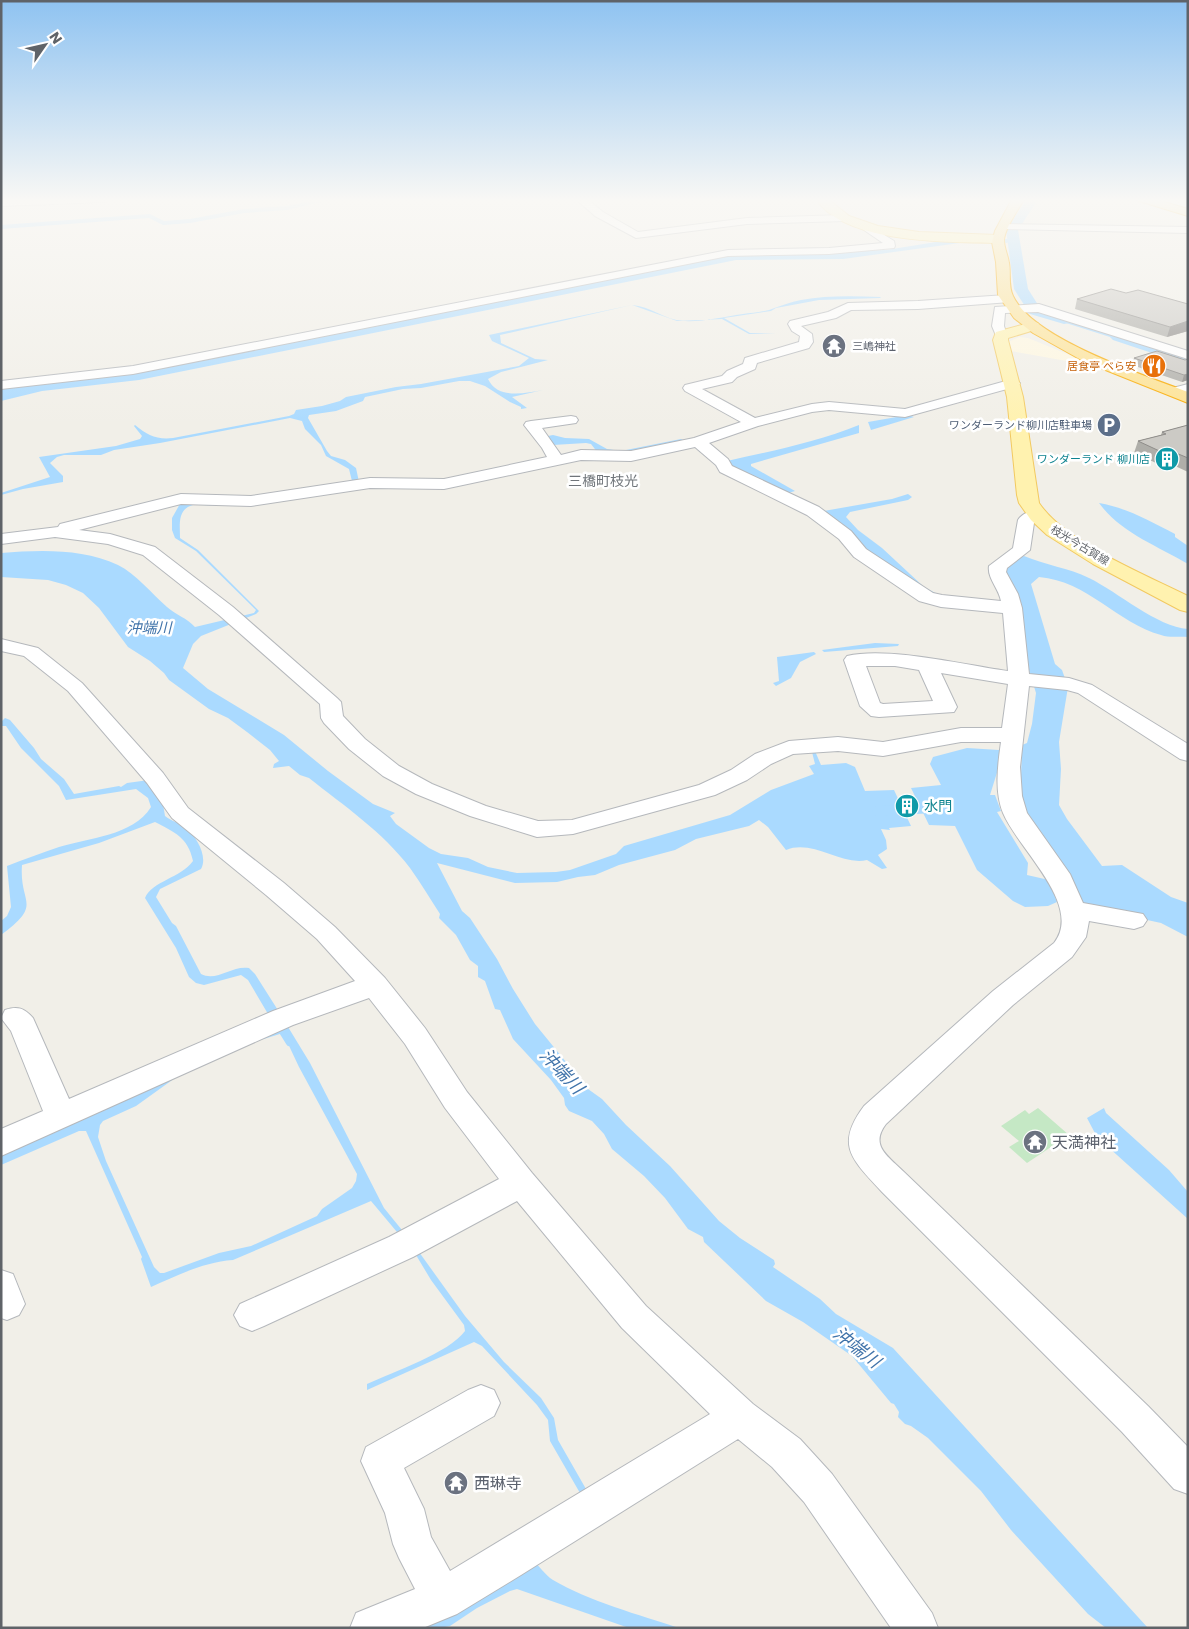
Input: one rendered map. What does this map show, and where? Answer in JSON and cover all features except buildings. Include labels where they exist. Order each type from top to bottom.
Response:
[{"type":"highway","points":[[1003,275],[1003,288],[1012,305],[1033,326],[1074,351],[1181,390],[1188,398]]},
{"type":"main road","points":[[1000,335],[1033,326]]},
{"type":"main road","name":"枝光今古賀線","points":[[1000,335],[1000,350],[1013,383],[1029,503],[1037,515],[1054,532],[1077,546],[1188,605]]},
{"type":"street","points":[[1,385],[133,370],[616,275]]},
{"type":"street","points":[[1000,335],[998,326],[999,310],[1012,305]]},
{"type":"street","points":[[753,424],[690,388],[726,379],[732,374],[750,366],[750,361],[804,345],[807,342],[806,334],[796,328],[794,324],[832,315],[848,307],[1012,305],[1039,308],[1188,355]]},
{"type":"street","points":[[1,539],[55,532],[74,525],[181,499],[251,501],[370,483],[444,484],[582,455],[617,458],[631,456],[698,442],[753,424],[829,406],[905,413],[1013,383]]},
{"type":"street","points":[[557,461],[549,446],[531,425],[571,420]]},
{"type":"street","points":[[698,442],[722,462],[726,469],[813,511],[845,535],[860,553],[926,597],[941,601],[1012,608]]},
{"type":"street","points":[[1037,515],[1026,520],[1021,550],[998,566],[997,572],[1009,594],[1012,608],[1019,679],[1009,784],[1014,814],[1057,874],[1073,910],[1076,924],[1073,936],[1062,950],[1003,998],[882,1109],[866,1126],[862,1135],[865,1150],[893,1182],[1135,1419],[1188,1475]]},
{"type":"street","points":[[55,532],[110,539],[149,550],[226,611],[330,702],[332,718],[357,744],[391,771],[424,789],[478,811],[537,828],[573,827],[707,790],[789,748],[838,744],[883,748],[961,735],[1013,735]]},
{"type":"street","points":[[1,645],[31,652],[76,687],[155,778],[180,813],[275,889],[326,933],[376,985],[415,1036],[456,1100],[521,1183],[634,1317],[740,1417],[786,1453],[818,1488],[918,1628]]},
{"type":"street","points":[[928,665],[1019,679],[1070,684],[1085,689],[1188,754]]},
{"type":"street","points":[[1073,910],[1134,920]]},
{"type":"street","points":[[1,1142],[276,1021],[376,985]]},
{"type":"street","points":[[15,1017],[23,1026],[61,1116]]},
{"type":"street","points":[[252,1315],[408,1243],[521,1183]]},
{"type":"street","points":[[442,1599],[413,1544],[404,1510],[380,1461],[481,1403]]},
{"type":"street","points":[[371,1628],[442,1599],[740,1417]]},
{"type":"shaded area","points":[[1019,337],[1028,338],[1087,362],[1078,363],[1005,350],[1004,344]]},
{"type":"green space","points":[[1038,1108],[1069,1135],[1027,1163],[1009,1147],[1019,1141],[1001,1126],[1025,1110],[1029,1114]]},
{"type":"water","points":[[622,275],[661,275],[139,380],[42,391],[1,401],[1,387],[132,372]]},
{"type":"water","points":[[841,296],[881,297],[819,300],[776,308],[771,311],[724,318],[750,333],[776,333],[749,334],[722,319],[709,320],[766,311],[793,302],[811,298]]},
{"type":"water","points":[[632,305],[639,306],[682,321],[677,321]]},
{"type":"water","name":"沖端川","points":[[632,305],[500,335],[501,343],[535,359],[548,360],[501,372],[488,379],[492,386],[498,390],[512,394],[543,390],[512,397],[527,408],[521,409],[521,407],[485,386],[470,381],[403,389],[365,397],[363,401],[336,411],[309,415],[308,418],[331,456],[345,460],[356,468],[359,482],[346,486],[301,490],[213,505],[193,505],[184,510],[180,518],[180,538],[198,550],[259,611],[256,614],[201,636],[193,644],[183,668],[208,689],[284,735],[373,804],[395,813],[390,816],[396,824],[429,848],[441,854],[468,858],[488,867],[517,873],[570,870],[616,854],[624,846],[730,815],[771,790],[814,774],[809,766],[815,764],[812,752],[815,751],[821,765],[846,763],[855,767],[865,791],[894,790],[911,826],[889,828],[890,830],[881,829],[886,840],[887,849],[878,855],[887,868],[882,869],[867,860],[847,859],[817,850],[796,848],[786,850],[768,827],[759,820],[749,826],[696,839],[675,850],[619,865],[595,875],[557,882],[515,883],[437,863],[462,911],[470,918],[497,959],[535,1024],[588,1089],[602,1099],[626,1125],[670,1166],[719,1221],[740,1238],[774,1260],[775,1264],[773,1267],[820,1299],[836,1314],[893,1348],[1148,1628],[1106,1628],[1088,1614],[1011,1530],[981,1491],[928,1438],[905,1424],[898,1417],[899,1412],[894,1404],[891,1403],[852,1356],[803,1322],[766,1301],[704,1242],[703,1237],[688,1229],[665,1198],[644,1176],[612,1149],[604,1134],[592,1121],[569,1111],[565,1105],[564,1098],[551,1080],[513,1039],[500,1010],[495,1009],[485,981],[478,977],[478,966],[470,960],[456,935],[439,918],[440,914],[418,879],[399,855],[375,831],[309,778],[300,775],[289,766],[273,768],[274,764],[279,761],[270,750],[228,718],[209,709],[169,680],[150,661],[128,647],[99,608],[83,593],[66,585],[48,580],[1,577],[1,553],[45,551],[75,553],[104,559],[125,569],[167,607],[195,627],[254,613],[256,610],[196,551],[175,538],[172,530],[172,518],[181,502],[217,503],[231,498],[242,498],[352,481],[349,469],[326,456],[321,445],[305,429],[302,421],[290,418],[114,450],[101,455],[64,455],[57,457],[50,463],[63,476],[63,482],[1,495],[1,493],[50,477],[39,457],[116,446],[140,439],[142,436],[135,425],[152,436],[173,438],[289,416],[294,414],[296,410],[322,406],[340,401],[346,397],[519,366],[529,358],[492,341],[489,335]]},
{"type":"water","points":[[1025,310],[1040,310],[1159,348],[1151,350]]},
{"type":"water","points":[[908,415],[914,417],[871,430],[868,422]]},
{"type":"water","points":[[859,425],[859,433],[751,464],[751,466],[795,491],[785,494],[729,468],[727,461],[811,441]]},
{"type":"water","points":[[553,435],[565,438],[589,439],[607,449],[621,451],[681,439],[685,441],[631,454],[598,453],[591,444],[586,443],[553,445],[548,436]]},
{"type":"water","points":[[908,494],[912,497],[908,500],[850,512],[846,517],[858,530],[882,548],[924,587],[945,598],[911,584],[894,574],[861,550],[818,512],[892,499]]},
{"type":"water","points":[[1099,503],[1129,512],[1175,534],[1175,537],[1188,546],[1188,564],[1128,530],[1118,523]]},
{"type":"water","points":[[1024,556],[1089,578],[1151,616],[1176,627],[1188,629],[1188,637],[1164,636],[1130,621],[1073,586],[1057,580],[1039,577],[1031,584],[1055,664],[1062,670],[1068,687],[1059,742],[1061,769],[1059,805],[1067,819],[1102,866],[1122,865],[1171,897],[1188,903],[1188,937],[1161,923],[1083,906],[1031,826],[1018,793],[1021,777],[1022,745],[1027,743],[1032,724],[1036,693],[1025,657],[1020,608],[1022,605],[1005,572],[1013,561]]},
{"type":"water","points":[[875,643],[899,644],[898,646],[824,652],[822,650]]},
{"type":"water","points":[[814,652],[816,654],[800,662],[791,678],[776,686],[773,683],[779,681],[777,657]]},
{"type":"water","points":[[5,718],[10,720],[41,759],[64,779],[74,794],[121,787],[127,783],[149,780],[162,798],[165,816],[184,826],[190,832],[200,847],[203,859],[201,869],[160,889],[156,897],[172,923],[176,926],[201,974],[213,976],[237,969],[249,968],[255,974],[281,1015],[271,1019],[248,980],[241,975],[204,985],[196,983],[189,977],[176,948],[145,898],[154,887],[181,872],[193,861],[188,846],[184,841],[174,832],[155,822],[99,843],[22,865],[22,878],[27,903],[26,909],[22,916],[1,935],[1,921],[7,916],[11,907],[7,866],[59,847],[122,830],[143,817],[151,807],[148,798],[136,789],[66,800],[59,786],[21,748],[6,726],[1,726],[1,722]]},
{"type":"water","points":[[967,748],[999,750],[1000,763],[990,795],[995,795],[1001,811],[997,812],[1028,863],[1027,875],[1049,880],[1057,902],[1048,906],[1025,907],[1013,901],[977,870],[955,826],[929,825],[911,788],[941,785],[930,764],[933,757]]},
{"type":"water","points":[[285,1022],[310,1063],[384,1208],[406,1235],[402,1238],[371,1201],[233,1260],[201,1266],[151,1287],[141,1259],[142,1257],[86,1131],[79,1131],[1,1165],[1,1148]],"holes":[[[283,1033],[299,1067],[357,1174],[352,1188],[322,1209],[317,1216],[251,1246],[219,1253],[160,1273],[154,1267],[106,1161],[98,1137],[100,1125],[103,1121],[136,1106],[175,1078],[251,1043]]]},
{"type":"water","points":[[1104,1108],[1106,1113],[1169,1170],[1188,1192],[1188,1219],[1097,1137],[1087,1118]]},
{"type":"water","points":[[413,1250],[419,1252],[465,1316],[504,1362],[541,1398],[554,1418],[558,1440],[590,1496],[584,1500],[550,1441],[548,1420],[537,1405],[482,1346],[474,1342],[367,1390],[367,1384],[447,1347],[465,1331],[464,1325],[431,1280]]},
{"type":"water","points":[[531,1559],[550,1578],[582,1595],[679,1628],[629,1628],[517,1589],[477,1608],[450,1626],[440,1628],[400,1628]]},
{"type":"waterway","points":[[1019,275],[1021,289],[1035,311],[1064,320]]},
{"type":"waterway","points":[[1118,337],[1188,360]]},
{"type":"waterway","points":[[881,811],[945,808]]},
{"type":"waterway","points":[[279,1027],[289,1043]]},
{"type":"place","name":"三嶋神社","points":[[834,346]]},
{"type":"place","name":"居食亭 べら安","points":[[1154,366]]},
{"type":"place","name":"ワンダーランド柳川店駐車場","points":[[1109,425]]},
{"type":"place","name":"ワンダーランド 柳川店","points":[[1167,459]]},
{"type":"place","name":"水門","points":[[907,806]]},
{"type":"place","name":"天満神社","points":[[1035,1142]]},
{"type":"place","name":"西琳寺","points":[[456,1483]]},
{"type":"district","name":"三橋町枝光","points":[[603,481]]}]
